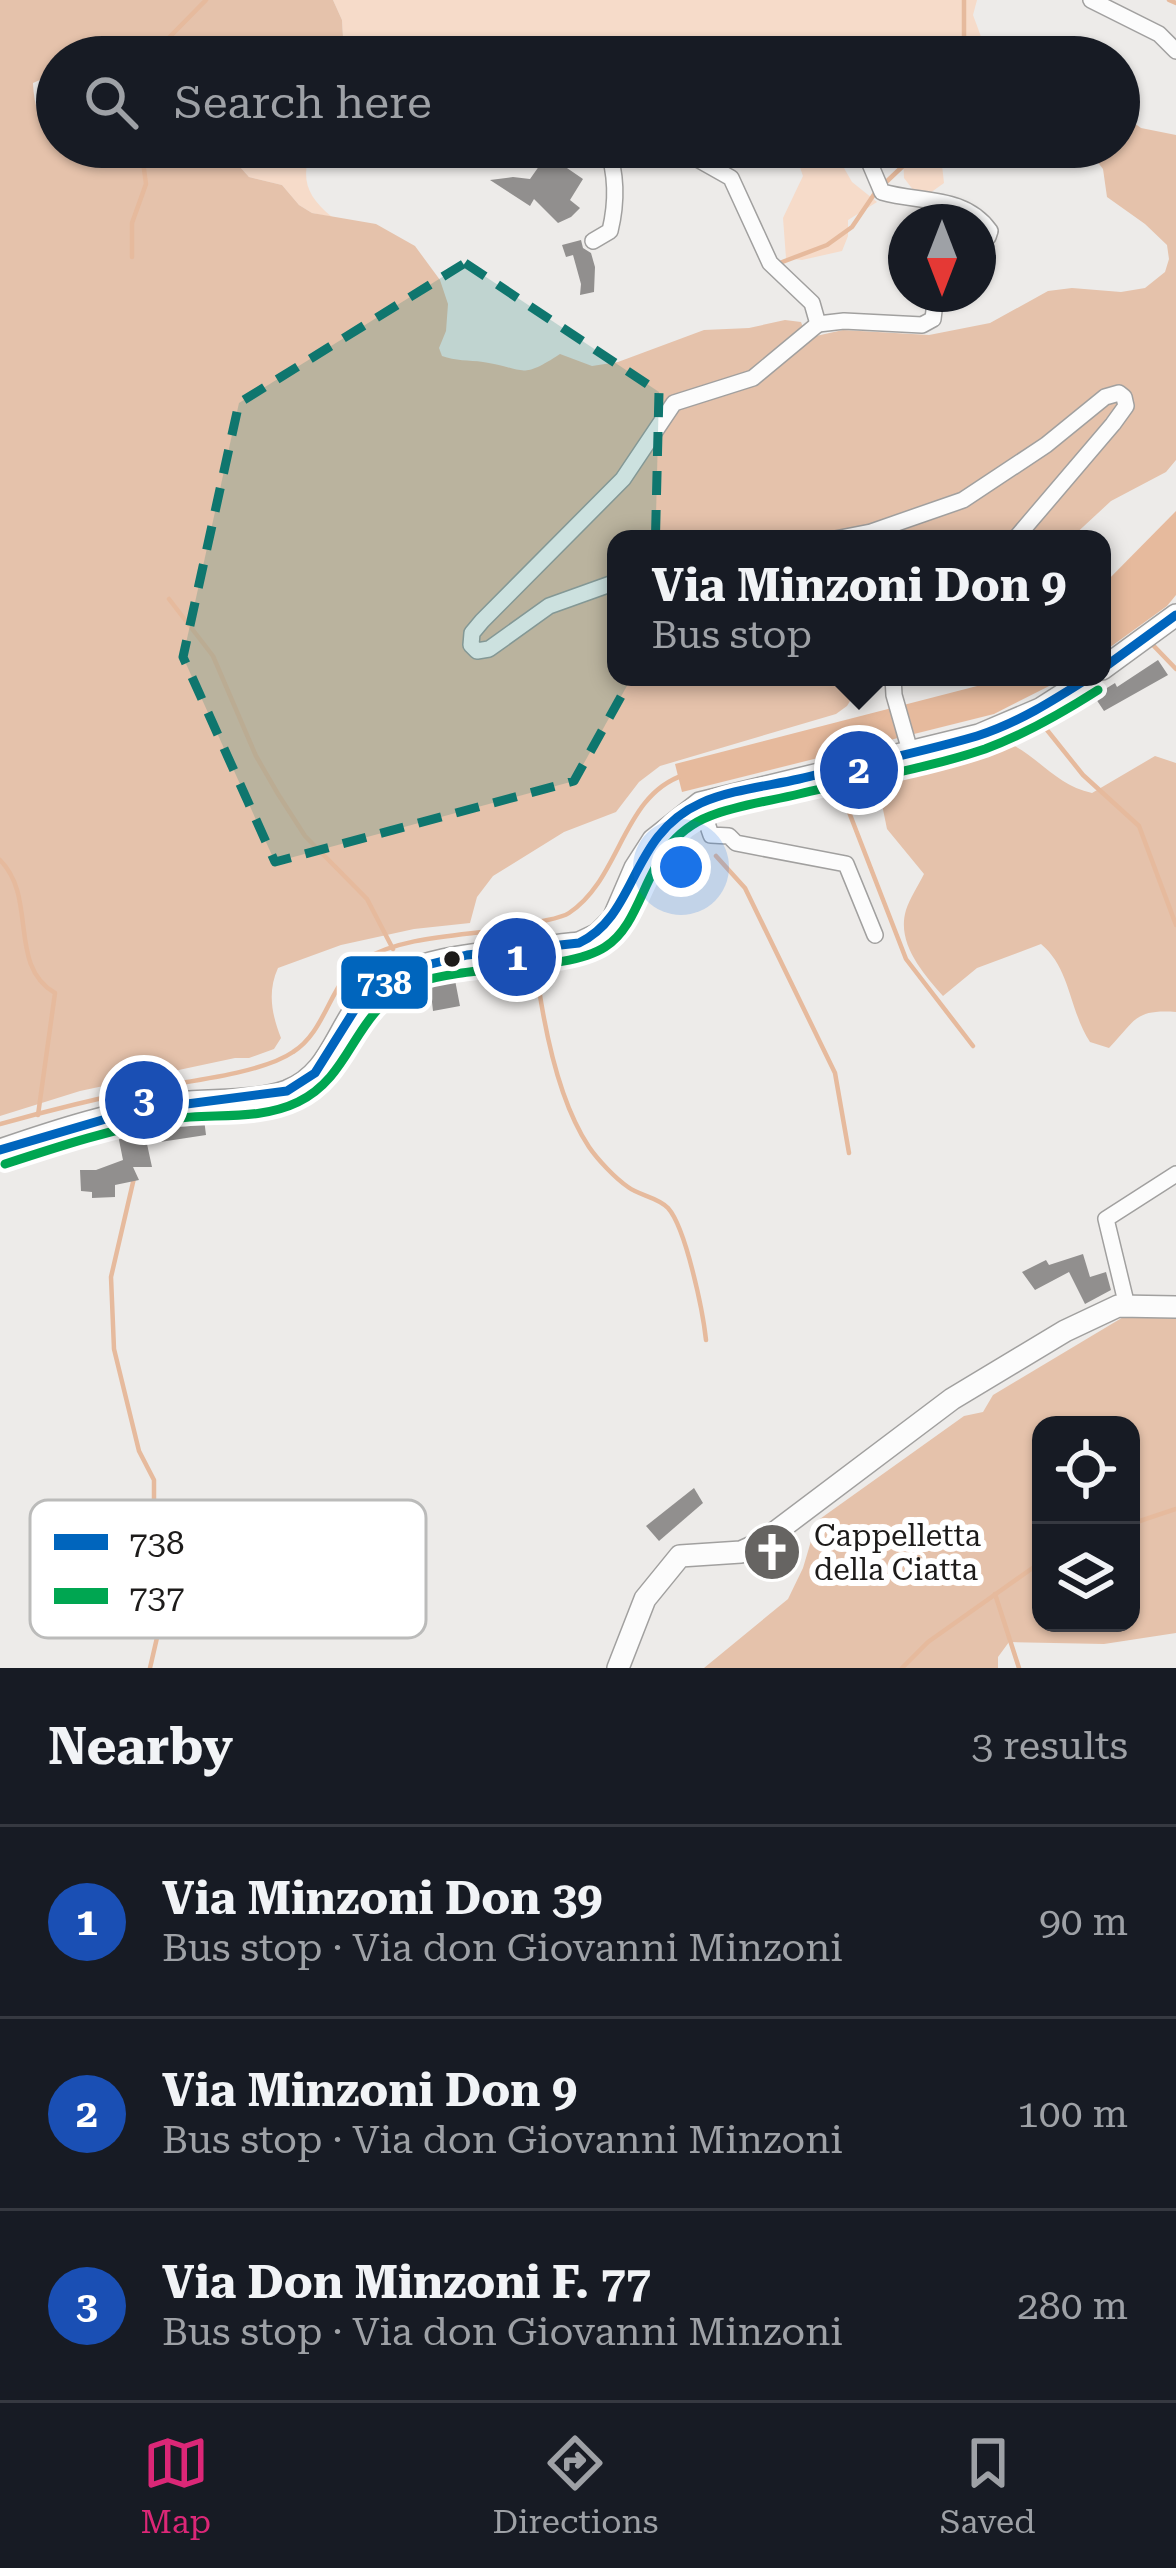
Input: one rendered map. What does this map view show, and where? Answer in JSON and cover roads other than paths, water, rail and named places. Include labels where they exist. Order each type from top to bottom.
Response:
[{"type":"main road","points":[[1111,662],[1176,615]]},
{"type":"main road","points":[[0,1150],[130,1111],[293,1089],[322,1068],[351,1013],[366,996],[398,974],[444,962],[579,943],[598,934],[613,919],[634,868],[653,840],[700,803],[1013,722],[1075,686]]},
{"type":"main road","points":[[618,1668],[646,1599],[680,1556],[741,1552],[760,1544],[952,1399],[1065,1330],[1126,1306],[1176,1307]]},
{"type":"street","points":[[1091,0],[1159,34],[1176,51]]},
{"type":"street","points":[[593,242],[610,231],[616,182],[612,168]]},
{"type":"street","points":[[713,168],[731,178],[770,263],[812,302],[818,324]]},
{"type":"street","points":[[872,168],[882,191],[953,204]]},
{"type":"street","points":[[607,585],[549,606],[489,649],[477,651],[471,645],[472,633],[482,621],[623,479],[674,403],[754,378],[818,324],[922,325],[933,319],[934,312]]},
{"type":"street","points":[[877,530],[963,500],[1046,445],[1106,397],[1118,393],[1124,397],[1126,406],[1114,424],[1023,530]]},
{"type":"street","points":[[893,686],[909,747]]},
{"type":"street","points":[[700,803],[711,835],[846,864],[875,934]]},
{"type":"street","points":[[1126,1306],[1106,1220],[1176,1174]]},
{"type":"waterway","points":[[171,36],[206,0]]},
{"type":"waterway","points":[[964,0],[964,36]]},
{"type":"waterway","points":[[1169,0],[1176,3]]},
{"type":"waterway","points":[[132,257],[132,223],[146,184],[144,168]]},
{"type":"waterway","points":[[883,185],[901,168]]},
{"type":"waterway","points":[[777,264],[827,245],[852,227],[875,193]]},
{"type":"waterway","points":[[169,599],[213,656],[256,756],[278,794],[305,836],[367,899],[393,949]]},
{"type":"waterway","points":[[1151,643],[1176,669]]},
{"type":"waterway","points":[[1039,720],[1083,775],[1139,826],[1176,925]]},
{"type":"waterway","points":[[0,1124],[279,1060],[305,1042],[344,978],[365,959],[405,944],[522,926],[567,914],[600,880],[647,800],[684,775]]},
{"type":"waterway","points":[[835,776],[906,959],[973,1046]]},
{"type":"waterway","points":[[716,856],[745,888],[835,1073],[849,1153]]},
{"type":"waterway","points":[[0,860],[18,893],[32,966],[40,981],[55,993],[38,1115]]},
{"type":"waterway","points":[[534,952],[551,1053],[577,1126],[612,1174],[664,1204],[675,1218],[693,1271],[706,1340]]},
{"type":"waterway","points":[[134,1178],[111,1277],[114,1349],[139,1451],[154,1480],[154,1500]]},
{"type":"waterway","points":[[1140,1521],[1176,1509]]},
{"type":"waterway","points":[[902,1668],[928,1642],[1032,1568]]},
{"type":"waterway","points":[[995,1594],[1019,1668]]},
{"type":"waterway","points":[[150,1668],[157,1638]]},
{"type":"place","name":"Via Minzoni Don 9","points":[[859,770]]},
{"type":"place","name":"Via Minzoni Don 39","points":[[517,957]]},
{"type":"place","name":"Via Don Minzoni F. 77","points":[[144,1100]]},
{"type":"place","name":"Cappelletta della Ciatta","points":[[772,1552]]}]
